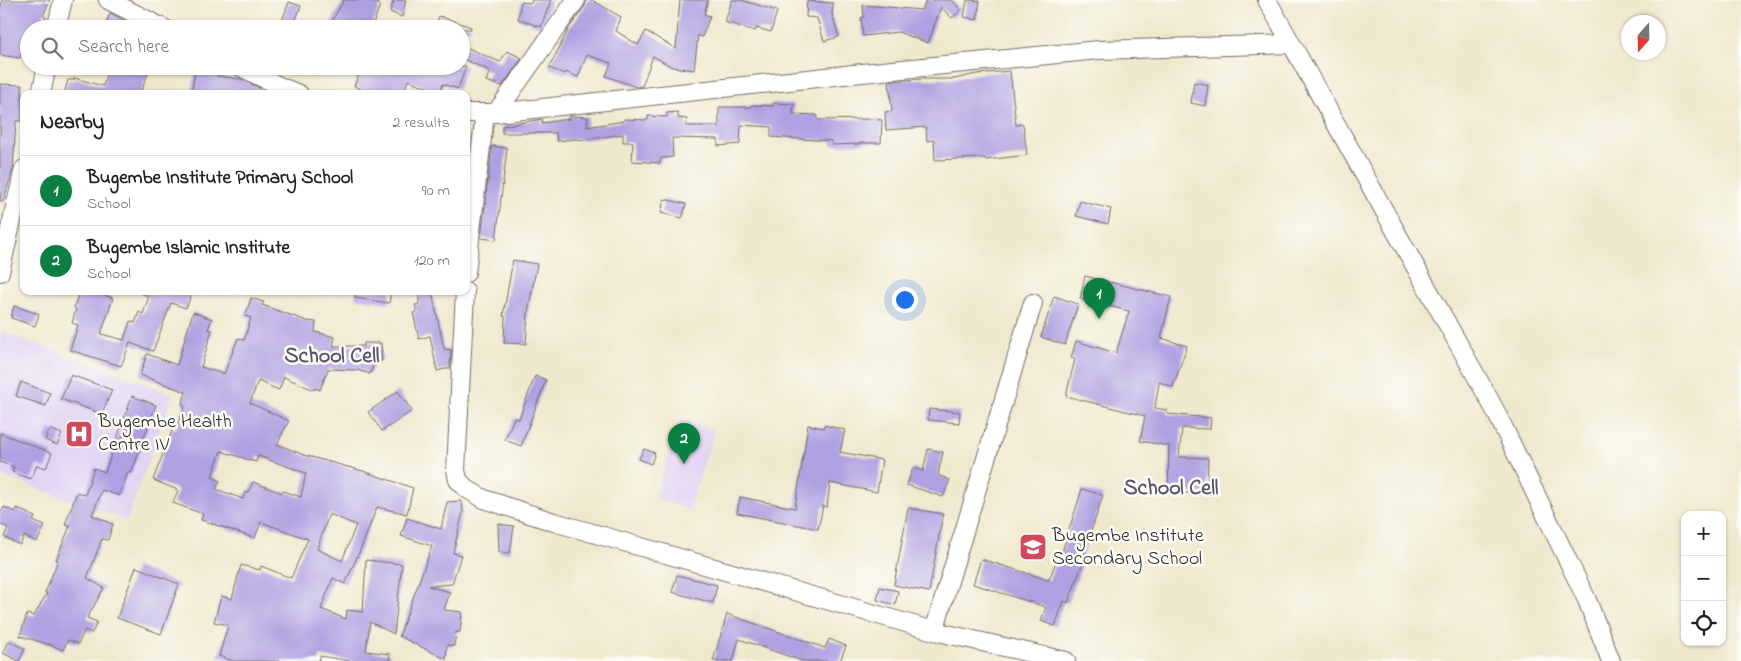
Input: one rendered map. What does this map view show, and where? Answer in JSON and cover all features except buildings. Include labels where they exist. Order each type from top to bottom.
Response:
[{"type":"street","points":[[58,20],[63,0]]},
{"type":"street","points":[[108,0],[147,20]]},
{"type":"street","points":[[470,246],[490,113],[576,0]]},
{"type":"street","points":[[1267,0],[1494,408],[1587,600],[1612,661]]},
{"type":"street","points":[[470,113],[490,113],[852,74],[1099,50],[1291,44]]},
{"type":"street","points":[[42,90],[45,75]]},
{"type":"street","points":[[257,75],[290,90]]},
{"type":"street","points":[[0,272],[20,186]]},
{"type":"street","points":[[464,295],[456,470],[458,480],[467,489],[484,499],[554,522],[934,631],[1066,661]]},
{"type":"street","points":[[934,631],[1033,303]]},
{"type":"shaded area","name":"Bugembe Health Centre IV","points":[[0,331],[173,394],[127,520],[0,475]]},
{"type":"shaded area","points":[[680,419],[715,430],[689,510],[654,498]]},
{"type":"place","name":"Bugembe Institute Primary School","points":[[1099,319]]},
{"type":"place","name":"Bugembe Health Centre IV","points":[[79,434]]},
{"type":"place","name":"Bugembe Islamic Institute","points":[[684,464]]},
{"type":"place","name":"Bugembe Institute Secondary School","points":[[1033,547]]},
{"type":"district","name":"School Cell","points":[[332,357]]},
{"type":"district","name":"School Cell","points":[[1171,489]]}]
